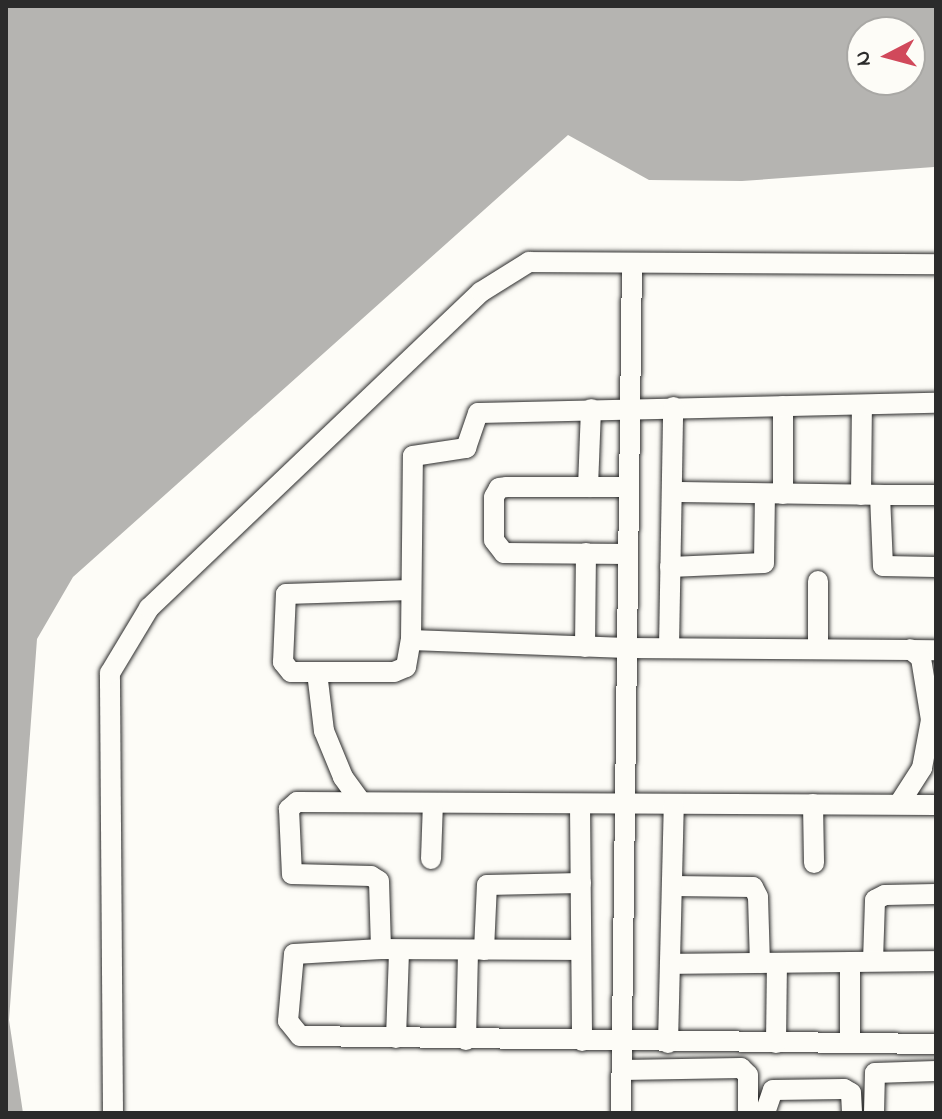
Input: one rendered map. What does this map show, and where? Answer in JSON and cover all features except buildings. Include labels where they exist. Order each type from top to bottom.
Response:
[{"type":"street","points":[[113,1113],[110,673],[125,642],[149,608],[481,292],[529,262],[936,264]]},
{"type":"street","points":[[621,1113],[632,263]]},
{"type":"street","points":[[411,590],[286,594],[283,662],[291,672],[394,672],[406,667],[411,640],[413,456],[466,448],[478,413],[936,403]]},
{"type":"street","points":[[862,405],[871,495],[883,566],[936,567]]},
{"type":"street","points":[[670,567],[764,563],[783,406]]},
{"type":"street","points":[[669,648],[673,407]]},
{"type":"street","points":[[588,487],[591,409]]},
{"type":"street","points":[[628,554],[504,553],[496,548],[494,497],[499,488],[629,487]]},
{"type":"street","points":[[672,492],[936,495]]},
{"type":"street","points":[[585,647],[586,553]]},
{"type":"street","points":[[818,581],[818,649]]},
{"type":"street","points":[[411,640],[627,648],[936,650]]},
{"type":"street","points":[[899,804],[922,768],[931,720],[921,658],[910,649]]},
{"type":"street","points":[[317,672],[324,731],[343,777],[361,802]]},
{"type":"street","points":[[431,859],[433,803]]},
{"type":"street","points":[[396,1038],[390,950],[379,881],[371,876],[298,876],[290,869],[292,804],[936,805]]},
{"type":"street","points":[[813,804],[814,863]]},
{"type":"street","points":[[580,805],[582,1041]]},
{"type":"street","points":[[668,1043],[674,805]]},
{"type":"street","points":[[466,1040],[487,885],[581,883]]},
{"type":"street","points":[[672,886],[753,887],[758,897],[769,963],[776,1043]]},
{"type":"street","points":[[873,961],[875,900],[885,895],[936,894]]},
{"type":"street","points":[[581,950],[390,950],[294,954],[288,1021],[300,1036],[936,1044]]},
{"type":"street","points":[[670,964],[936,961]]},
{"type":"street","points":[[850,962],[850,1043]]},
{"type":"street","points":[[622,1070],[741,1068],[748,1075],[748,1113]]},
{"type":"street","points":[[874,1113],[875,1073],[936,1071]]},
{"type":"street","points":[[765,1113],[773,1090],[844,1089],[851,1093],[852,1113]]},
{"type":"shaded area","points":[[6,6],[936,6],[934,167],[742,181],[649,180],[568,135],[73,577],[37,639],[9,1020],[23,1113],[6,1113]]}]
